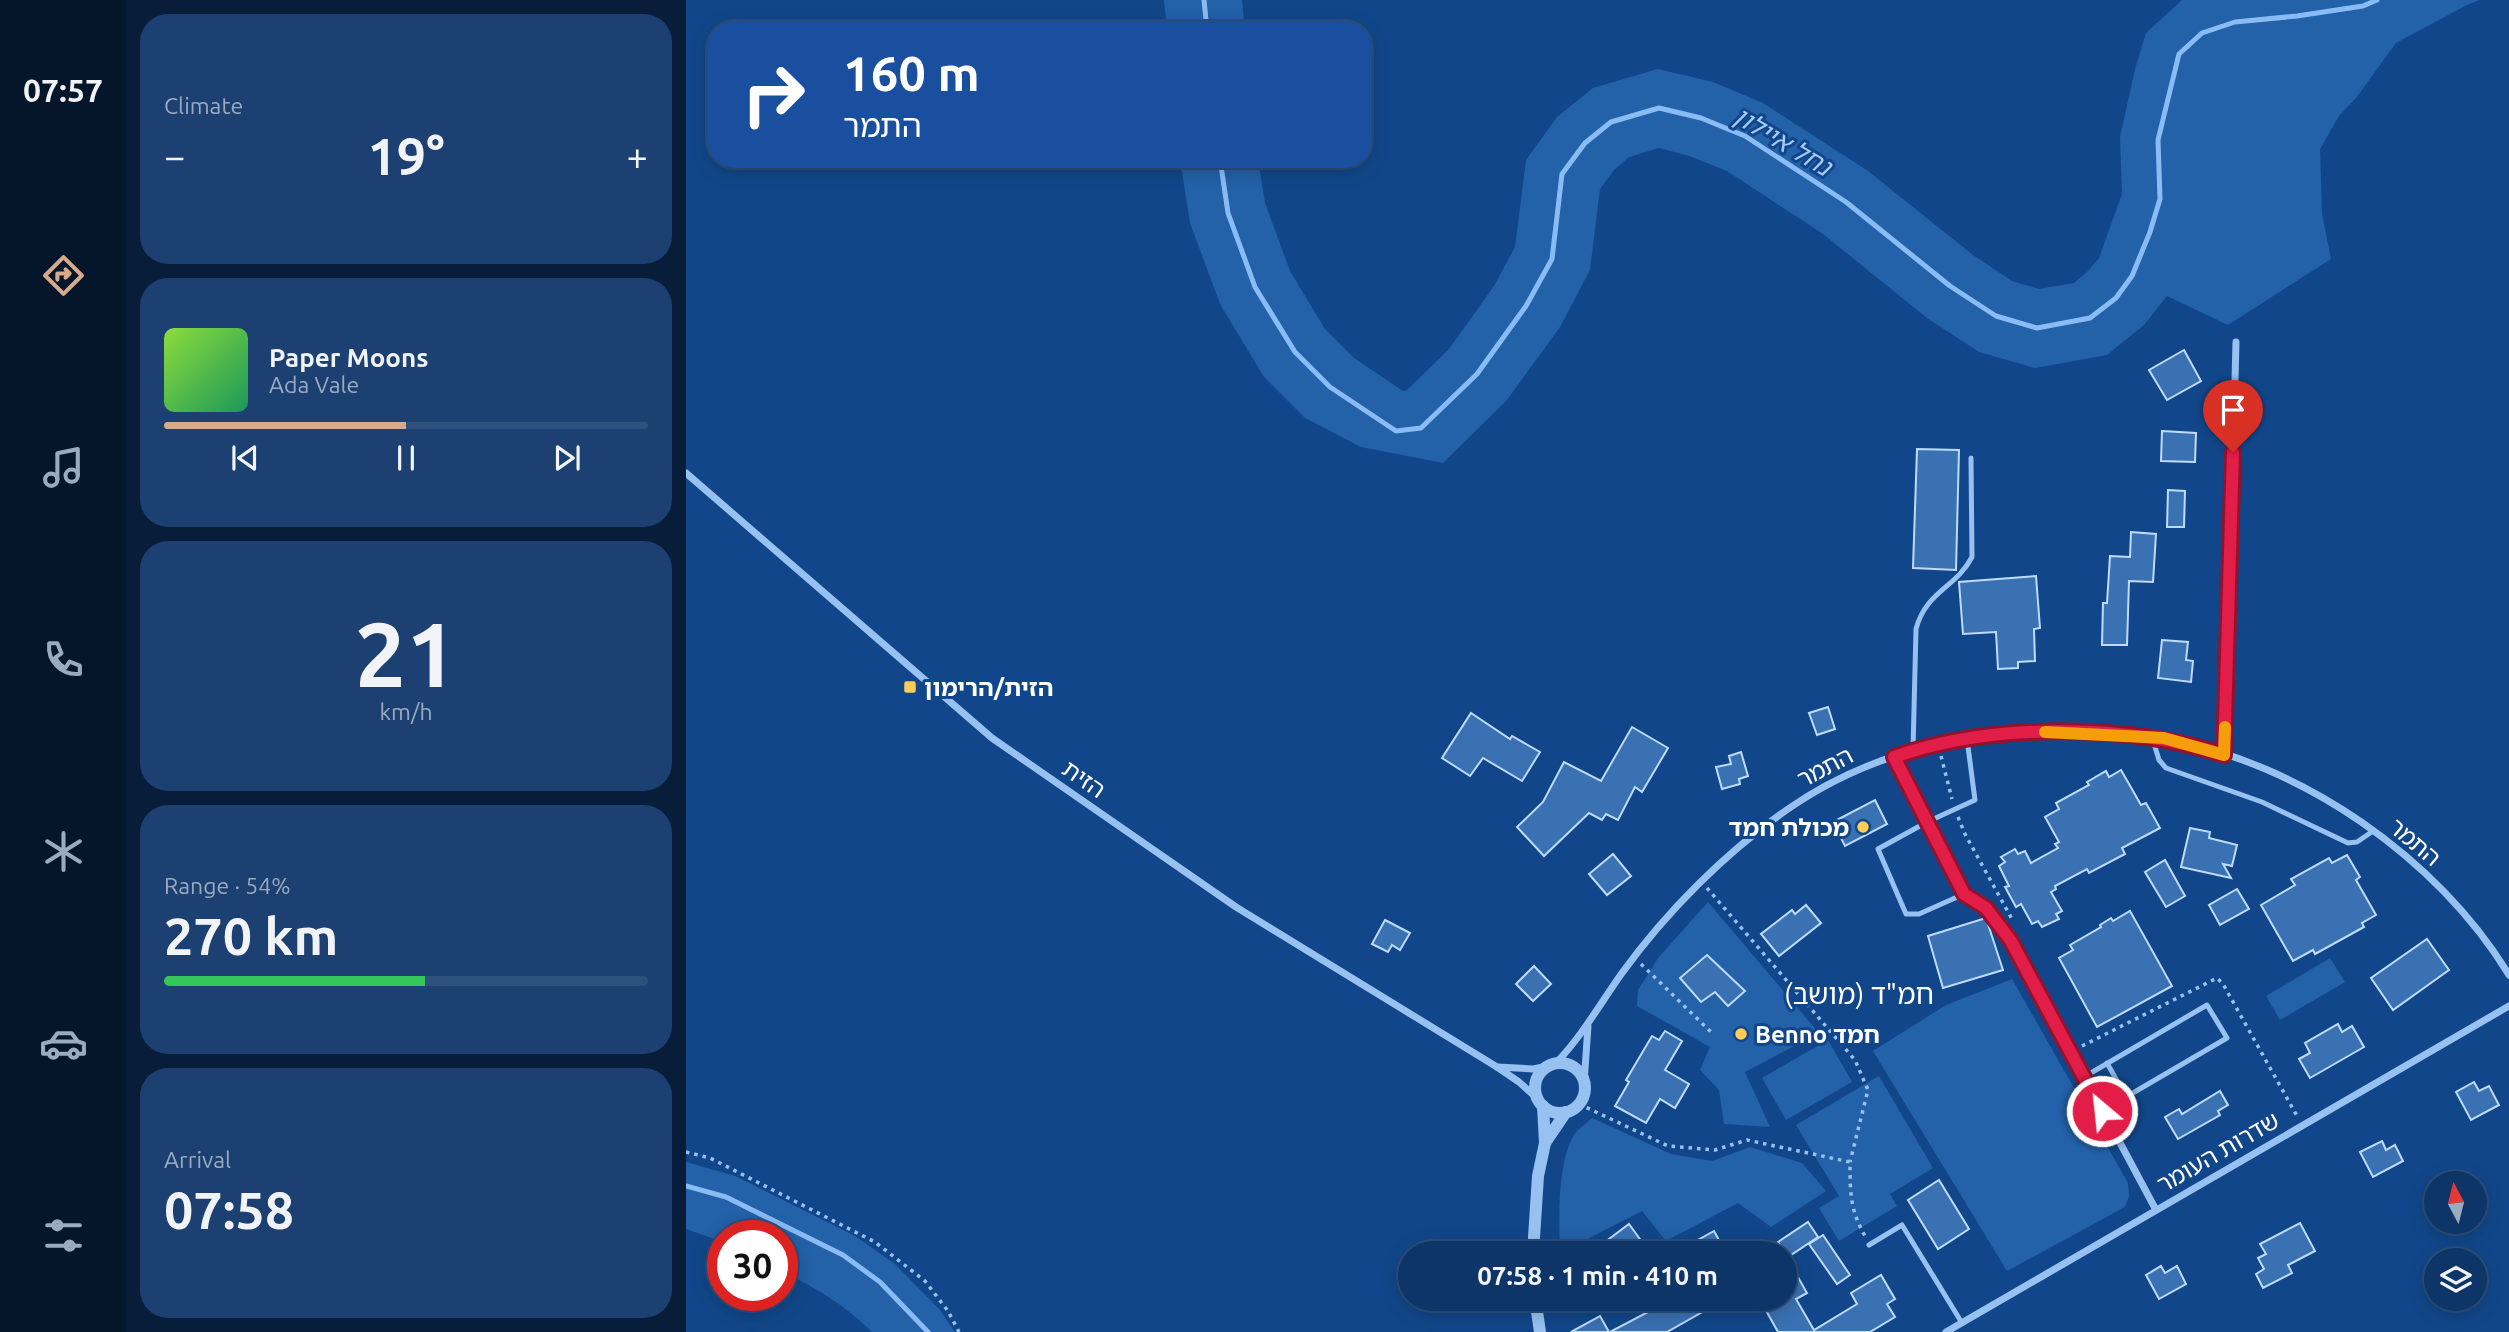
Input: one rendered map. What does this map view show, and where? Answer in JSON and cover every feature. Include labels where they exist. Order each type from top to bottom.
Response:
[{"type":"street","points":[[2224,755],[2236,342]]},
{"type":"street","name":"הזית","points":[[686,473],[992,738],[1236,907],[1520,1082],[1541,1103]]},
{"type":"street","name":"התמר","points":[[1552,1065],[1588,1025],[1634,957],[1702,882],[1787,810],[1826,784],[1865,766],[1913,750],[2006,734],[2055,732],[2152,737],[2193,745],[2258,766],[2303,786],[2373,831],[2431,880],[2466,917],[2509,975]]},
{"type":"street","points":[[1894,757],[1964,894],[1986,908],[2011,941],[2156,1210]]},
{"type":"street","name":"שדרות העומר","points":[[1946,1332],[2509,1006]]},
{"type":"street","points":[[1545,1143],[1566,1112],[1579,1104],[1584,1096],[1588,1025]]},
{"type":"street","points":[[1534,1241],[1538,1176],[1545,1143],[1541,1103],[1536,1093],[1537,1077],[1552,1065],[1573,1066],[1584,1083]]},
{"type":"street","name":"הזית","points":[[1497,1067],[1533,1069],[1552,1065]]},
{"type":"street","points":[[1541,1103],[1550,1111],[1566,1112]]},
{"type":"street","points":[[1537,1311],[1539,1332]]},
{"type":"lane","points":[[1913,750],[1916,629],[1920,614],[1928,602],[1966,569],[1972,557],[1971,458]]},
{"type":"lane","points":[[2152,737],[2159,760],[2166,768],[2262,802],[2348,843],[2357,842],[2373,831]]},
{"type":"lane","points":[[1964,894],[1920,914],[1906,914],[1878,849],[1975,800],[1967,739]]},
{"type":"lane","points":[[2084,1077],[2207,1005],[2227,1038],[2102,1111]]},
{"type":"lane","points":[[2108,1063],[2126,1097]]},
{"type":"lane","points":[[1869,1245],[1902,1225],[1962,1323]]},
{"type":"path","points":[[1938,745],[1955,809],[1965,834],[2017,928]]},
{"type":"path","points":[[1702,882],[1855,1060],[1868,1090],[1850,1162],[1850,1199],[1857,1222],[1869,1245]]},
{"type":"path","points":[[1634,957],[1712,1032]]},
{"type":"path","points":[[2070,1051],[2217,978],[2223,984],[2302,1125]]},
{"type":"path","points":[[1579,1104],[1668,1146],[1714,1150],[1747,1140],[1850,1162]]},
{"type":"path","points":[[686,1152],[710,1158],[875,1242],[925,1281],[948,1311],[959,1332]]},
{"type":"shaded area","points":[[1164,0],[1242,0],[1244,21],[1166,21]]},
{"type":"shaded area","points":[[2182,0],[2479,0],[2396,43],[2356,98],[2339,116],[2320,149],[2322,214],[2331,259],[2228,325],[2167,296],[2144,325],[2107,355],[2035,368],[1979,352],[1927,318],[1823,234],[1727,171],[1659,148],[1629,157],[1614,170],[1600,189],[1590,270],[1560,327],[1507,400],[1443,463],[1361,447],[1305,418],[1264,377],[1220,304],[1190,223],[1181,168],[1259,168],[1265,203],[1290,271],[1325,329],[1354,358],[1403,391],[1407,390],[1449,349],[1494,286],[1515,247],[1526,160],[1557,117],[1593,88],[1658,69],[1713,82],[1763,103],[1868,171],[1973,255],[2012,281],[2039,289],[2074,283],[2099,258],[2122,194],[2120,137],[2146,33]]},
{"type":"shaded area","points":[[1708,902],[1819,1033],[1745,1072],[1770,1127],[1724,1124],[1719,1090],[1700,1070],[1710,1047],[1637,1006],[1638,990],[1658,958]]},
{"type":"shaded area","points":[[2330,958],[2345,982],[2280,1020],[2266,996]]},
{"type":"shaded area","points":[[2012,979],[2128,1183],[2129,1196],[2125,1207],[2007,1271],[1873,1051],[1946,1005]]},
{"type":"shaded area","points":[[1828,1040],[1852,1082],[1786,1120],[1762,1078]]},
{"type":"shaded area","points":[[1879,1076],[1933,1168],[1890,1194],[1897,1206],[1839,1241],[1819,1208],[1839,1196],[1796,1125]]},
{"type":"shaded area","points":[[1592,1118],[1671,1154],[1712,1161],[1750,1147],[1802,1163],[1826,1191],[1771,1227],[1738,1203],[1666,1241],[1642,1211],[1583,1241],[1560,1241],[1560,1194],[1564,1165],[1567,1151],[1579,1130]]},
{"type":"shaded area","points":[[686,1162],[735,1176],[855,1236],[895,1264],[939,1309],[955,1332],[872,1332],[830,1298],[798,1279],[798,1220],[707,1220],[707,1236],[686,1229]]},
{"type":"building","points":[[2184,350],[2201,381],[2167,400],[2149,370]]},
{"type":"building","points":[[2162,431],[2196,433],[2195,462],[2161,461]]},
{"type":"building","points":[[1917,449],[1959,450],[1956,570],[1913,568]]},
{"type":"building","points":[[2168,490],[2185,491],[2184,527],[2167,527]]},
{"type":"building","points":[[2131,532],[2156,534],[2153,582],[2129,581],[2127,645],[2102,645],[2103,603],[2107,603],[2110,556],[2130,557]]},
{"type":"building","points":[[2036,576],[2040,628],[2034,629],[2035,661],[2018,662],[2018,668],[1998,669],[1996,632],[1963,634],[1959,582]]},
{"type":"building","points":[[2162,640],[2188,642],[2186,660],[2193,661],[2191,682],[2158,678]]},
{"type":"building","points":[[1828,707],[1835,729],[1817,735],[1809,713]]},
{"type":"building","points":[[1471,713],[1510,739],[1512,736],[1540,752],[1522,781],[1483,758],[1470,776],[1442,758]]},
{"type":"building","points":[[1632,727],[1668,748],[1642,792],[1635,787],[1618,820],[1606,814],[1602,820],[1589,813],[1544,856],[1517,827],[1543,802],[1564,762],[1601,781]]},
{"type":"building","points":[[1741,752],[1748,776],[1739,779],[1740,784],[1722,789],[1716,767],[1731,764],[1729,756]]},
{"type":"building","points":[[2121,770],[2141,805],[2146,803],[2160,828],[2122,848],[2125,854],[2089,873],[2087,869],[2055,886],[2056,889],[2051,892],[2062,911],[2056,914],[2059,919],[2042,927],[2038,921],[2032,924],[2021,904],[2016,907],[2005,887],[2009,886],[1999,866],[2005,862],[2001,857],[2015,849],[2018,854],[2025,851],[2031,863],[2058,848],[2055,844],[2059,842],[2045,817],[2059,809],[2056,803],[2089,785],[2087,782],[2106,771],[2109,777]]},
{"type":"building","points":[[1875,800],[1887,824],[1845,846],[1833,822]]},
{"type":"building","points":[[2190,828],[2210,832],[2209,838],[2237,845],[2232,866],[2223,864],[2231,878],[2181,867]]},
{"type":"building","points":[[1613,854],[1631,876],[1607,895],[1589,874]]},
{"type":"building","points":[[2347,855],[2360,877],[2356,880],[2376,915],[2362,923],[2364,927],[2315,954],[2313,950],[2293,961],[2261,905],[2295,885],[2291,879],[2329,858],[2332,863]]},
{"type":"building","points":[[2165,860],[2185,896],[2166,907],[2145,872]]},
{"type":"building","points":[[2237,889],[2249,909],[2220,925],[2209,905]]},
{"type":"building","points":[[1806,905],[1821,923],[1779,956],[1761,934],[1792,910],[1795,914]]},
{"type":"building","points":[[2130,911],[2172,986],[2097,1027],[2059,958],[2073,950],[2070,945],[2101,927],[2100,925]]},
{"type":"building","points":[[1986,918],[2003,970],[1943,988],[1928,936]]},
{"type":"building","points":[[1385,920],[1410,933],[1400,950],[1392,945],[1388,952],[1372,944]]},
{"type":"building","points":[[2427,939],[2449,970],[2393,1010],[2371,978]]},
{"type":"building","points":[[1707,955],[1745,991],[1728,1006],[1715,992],[1701,1002],[1680,978]]},
{"type":"building","points":[[1534,966],[1551,984],[1533,1001],[1516,984]]},
{"type":"building","points":[[2338,1024],[2342,1032],[2352,1026],[2364,1047],[2310,1078],[2299,1059],[2310,1053],[2305,1043]]},
{"type":"building","points":[[1665,1031],[1682,1041],[1665,1070],[1689,1084],[1675,1108],[1660,1099],[1646,1123],[1615,1106],[1629,1082],[1626,1080],[1652,1036],[1659,1040]]},
{"type":"building","points":[[2474,1082],[2479,1091],[2489,1086],[2499,1105],[2471,1120],[2456,1092]]},
{"type":"building","points":[[2220,1091],[2228,1105],[2218,1111],[2220,1115],[2178,1139],[2165,1117],[2179,1109],[2182,1114]]},
{"type":"building","points":[[2382,1141],[2386,1150],[2395,1145],[2403,1161],[2373,1177],[2360,1152]]},
{"type":"building","points":[[1939,1180],[1969,1229],[1938,1249],[1908,1200]]},
{"type":"building","points":[[1808,1222],[1818,1237],[1797,1251],[1797,1241],[1780,1241]]},
{"type":"building","points":[[2300,1223],[2315,1251],[2288,1265],[2292,1273],[2263,1288],[2256,1274],[2264,1269],[2258,1258],[2266,1254],[2260,1244]]},
{"type":"building","points":[[1629,1224],[1641,1241],[1606,1241]]},
{"type":"building","points":[[1714,1231],[1719,1241],[1699,1241]]},
{"type":"building","points":[[1823,1235],[1850,1275],[1837,1284],[1809,1244]]},
{"type":"building","points":[[2161,1266],[2165,1273],[2177,1266],[2186,1284],[2159,1299],[2146,1275]]},
{"type":"building","points":[[1797,1275],[1807,1293],[1797,1298]]},
{"type":"building","points":[[1881,1275],[1895,1299],[1887,1304],[1895,1317],[1870,1332],[1778,1332],[1766,1311],[1797,1311],[1797,1301],[1814,1330],[1857,1304],[1851,1293]]},
{"type":"building","points":[[1704,1311],[1667,1332],[1610,1332],[1648,1312]]},
{"type":"building","points":[[1600,1316],[1609,1332],[1571,1332]]},
{"type":"waterway","name":"נחל איילון","points":[[1204,0],[1206,21]]},
{"type":"waterway","name":"נחל איילון","points":[[1221,168],[1228,213],[1255,287],[1295,352],[1330,387],[1396,431],[1421,428],[1477,374],[1526,306],[1552,259],[1562,174],[1585,143],[1611,122],[1659,108],[1701,118],[1745,136],[1846,202],[1950,286],[1996,316],[2037,328],[2090,318],[2116,298],[2132,276],[2160,199],[2158,140],[2179,54],[2202,33],[2235,22],[2363,6],[2377,0]]},
{"type":"waterway","points":[[686,1186],[726,1197],[843,1255],[880,1282],[928,1332]]},
{"type":"slow traffic","points":[[2045,732],[2164,738],[2224,755],[2225,727]]},
{"type":"place","name":"הזית/הרימון","points":[[910,687]]},
{"type":"place","name":"מכולת חמד","points":[[1863,827]]},
{"type":"place","name":"Benno חמד","points":[[1741,1034]]},
{"type":"district","name":"חמ\"ד (מושב)","points":[[1859,993]]},
{"type":"route","points":[[2102,1111],[2011,941],[1986,908],[1964,894],[1894,757],[1913,750],[1967,739],[2055,732],[2164,738],[2224,755],[2233,452]]}]
